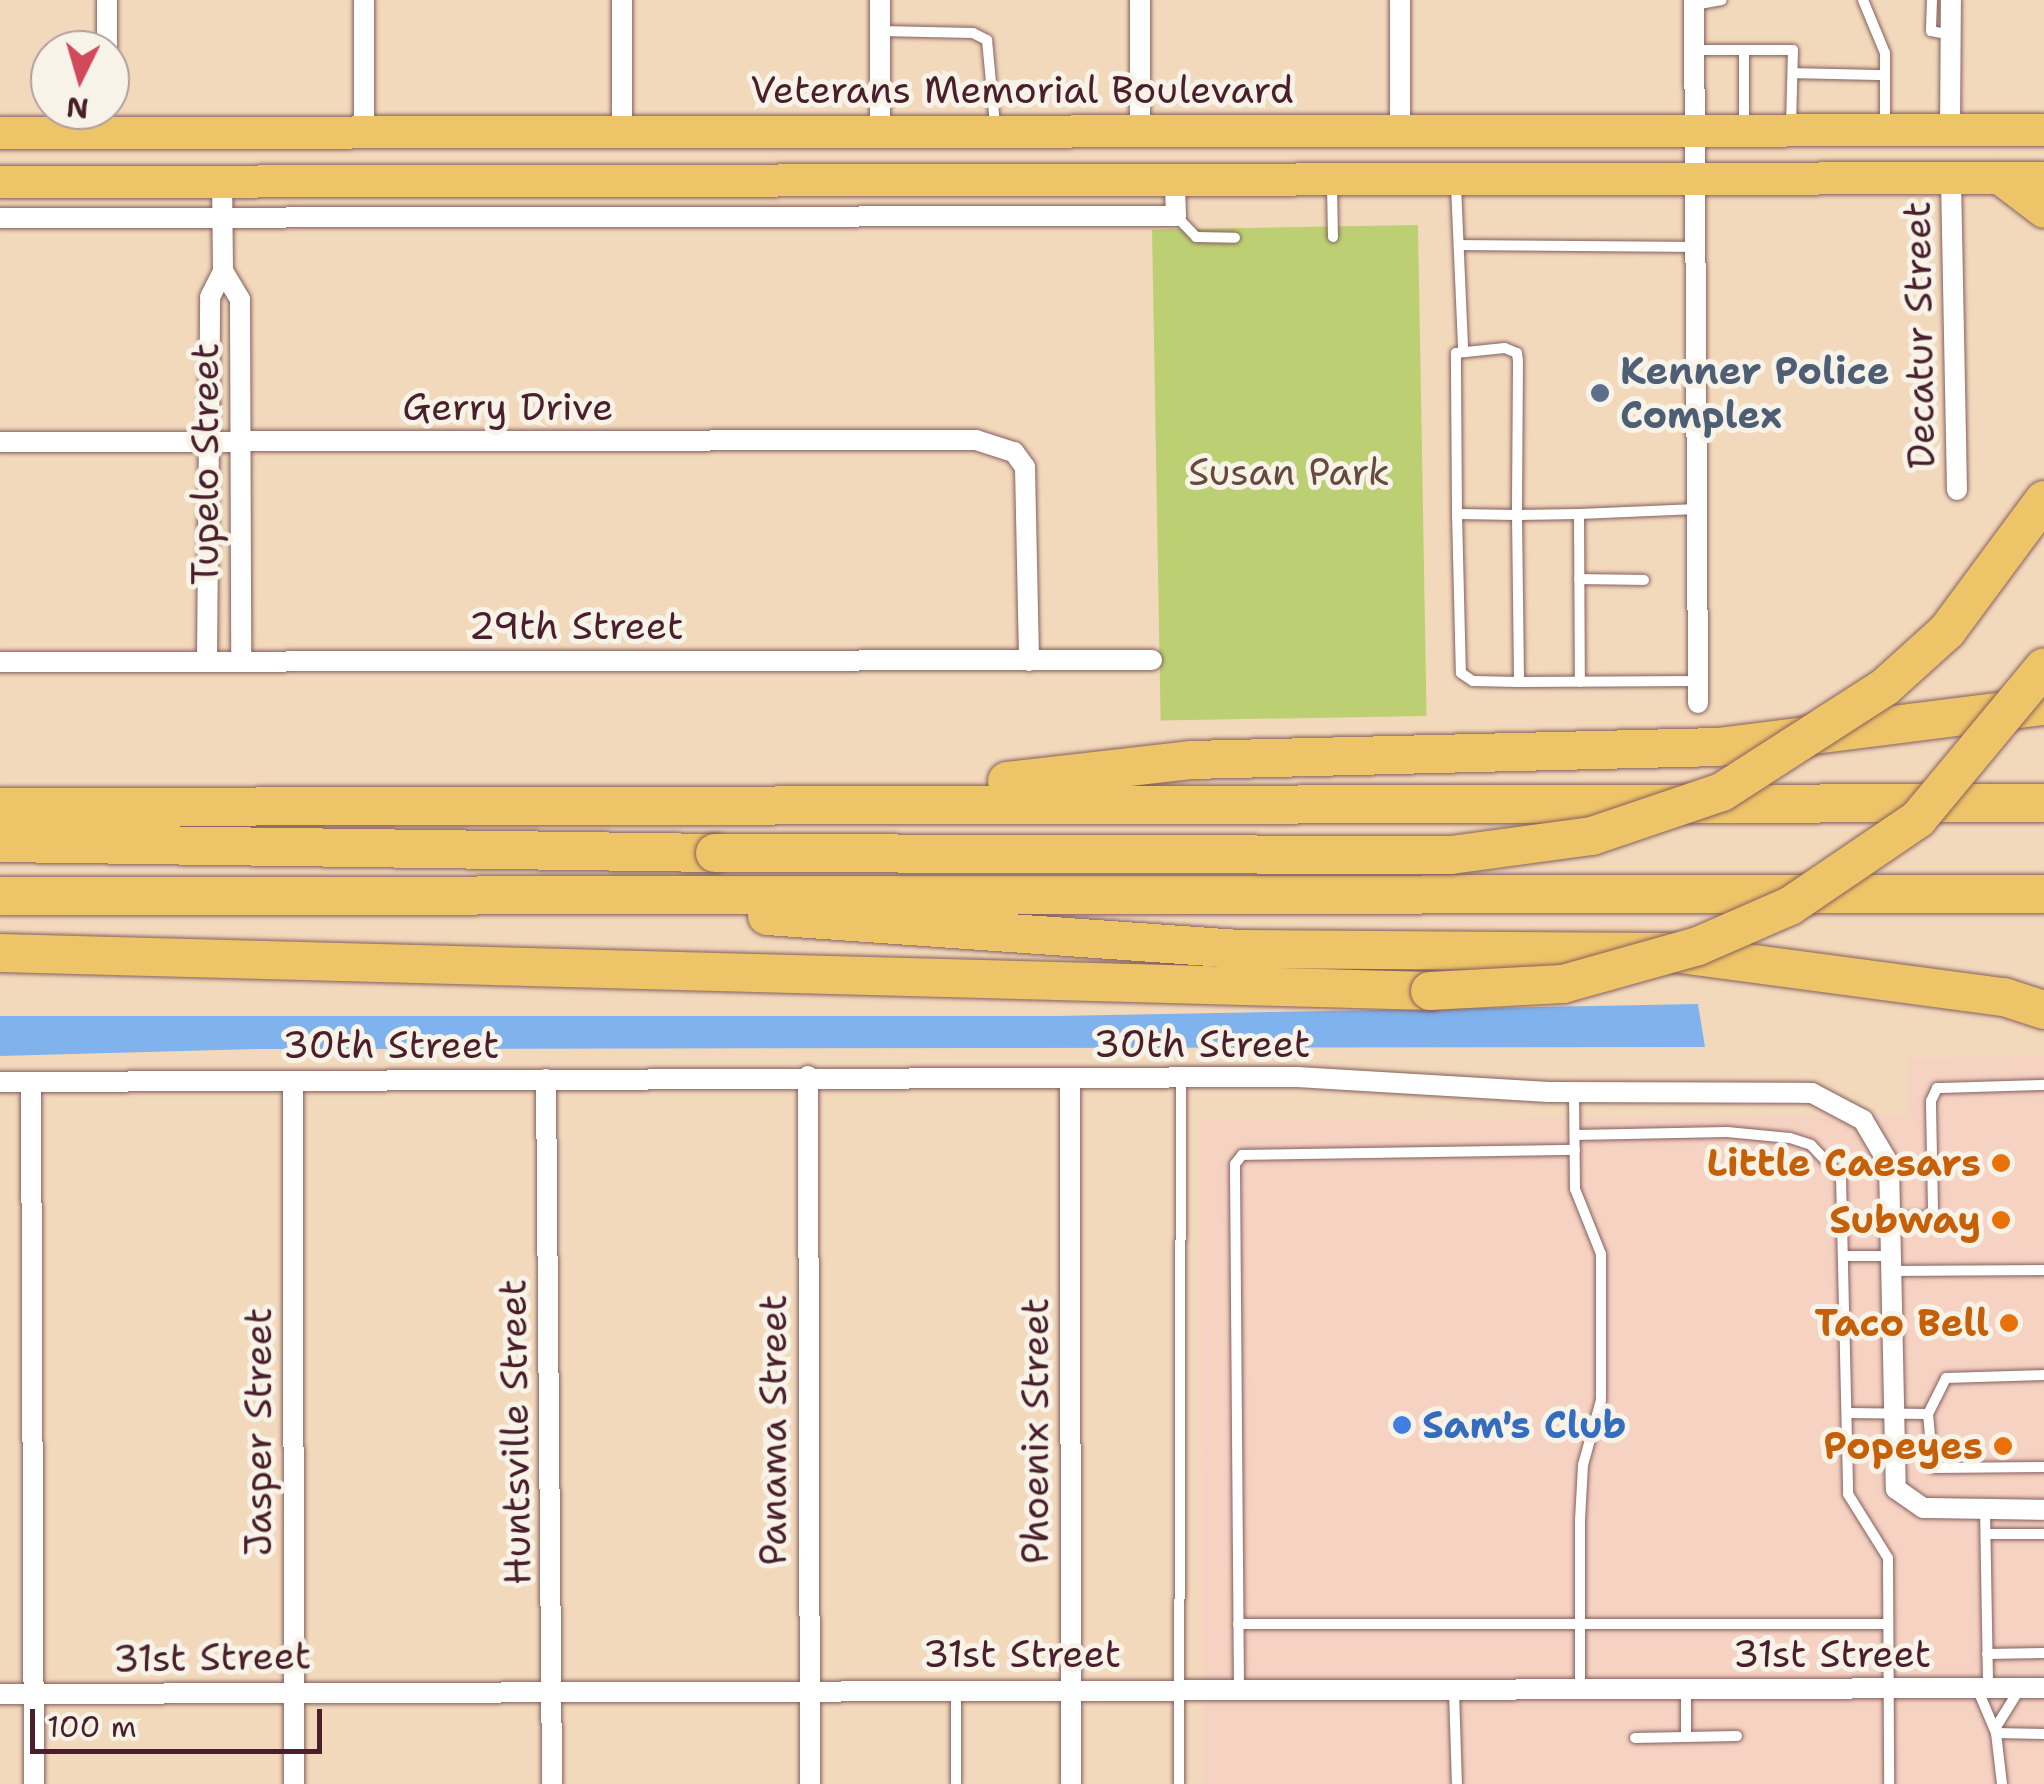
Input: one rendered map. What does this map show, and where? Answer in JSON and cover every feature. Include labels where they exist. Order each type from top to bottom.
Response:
[{"type":"highway","points":[[0,842],[715,852],[1451,855],[1592,836],[1722,792],[1886,688],[1946,631],[2044,500]]},
{"type":"highway","points":[[0,952],[663,975],[1430,991],[1564,984],[1743,930],[1860,864],[1918,819],[1964,770],[2044,667]]},
{"type":"highway","points":[[893,801],[930,785],[1050,779],[1190,760],[1719,748],[2040,701]]},
{"type":"highway","points":[[0,807],[893,801],[2044,803]]},
{"type":"highway","points":[[0,896],[2044,894]]},
{"type":"highway","points":[[621,896],[776,917],[1241,949],[1665,952],[2004,996],[2044,994]]},
{"type":"highway","points":[[2004,996],[2044,1010]]},
{"type":"main road","name":"Veterans Memorial Boulevard","points":[[130,123],[364,131],[2041,128]]},
{"type":"main road","points":[[1175,180],[1184,151],[1286,129]]},
{"type":"main road","points":[[1454,180],[1456,161],[1482,141],[1618,129]]},
{"type":"main road","name":"Veterans Memorial Boulevard","points":[[0,133],[79,130]]},
{"type":"main road","points":[[349,182],[513,166],[532,158],[538,131]]},
{"type":"main road","points":[[890,180],[1044,164],[1059,153],[1068,131]]},
{"type":"main road","points":[[0,144],[68,133]]},
{"type":"main road","points":[[1999,178],[2044,212]]},
{"type":"main road","points":[[0,182],[2044,178]]},
{"type":"street","points":[[107,0],[107,30]]},
{"type":"street","points":[[364,0],[364,131]]},
{"type":"street","points":[[622,0],[622,131]]},
{"type":"street","points":[[880,0],[880,132]]},
{"type":"street","points":[[1140,0],[1140,132]]},
{"type":"street","points":[[1400,0],[1400,128]]},
{"type":"street","points":[[1950,130],[1951,0]]},
{"type":"street","points":[[1694,2],[1698,692]]},
{"type":"street","name":"Decatur Street","points":[[1951,178],[1957,490]]},
{"type":"street","points":[[0,218],[1176,216],[1175,180]]},
{"type":"street","name":"Tupelo Street","points":[[208,662],[210,297],[223,272],[222,182]]},
{"type":"street","name":"Tupelo Street","points":[[223,272],[240,299],[240,662]]},
{"type":"street","name":"Gerry Drive","points":[[0,442],[976,440],[1014,452],[1029,487],[1029,661]]},
{"type":"street","name":"29th Street","points":[[0,662],[1152,660]]},
{"type":"street","name":"30th Street","points":[[0,1082],[808,1076],[1180,1078],[1574,1092],[1812,1093],[1846,1106],[1876,1136],[1890,1164],[1894,1218],[1892,1466],[1906,1501],[1923,1508],[2044,1510]]},
{"type":"street","name":"Panama Street","points":[[808,1076],[810,1784]]},
{"type":"street","name":"Huntsville Street","points":[[546,1078],[552,1784]]},
{"type":"street","name":"Phoenix Street","points":[[1070,1078],[1071,1784]]},
{"type":"street","name":"Jasper Street","points":[[293,1080],[294,1784]]},
{"type":"street","points":[[31,1082],[34,1784]]},
{"type":"street","name":"31st Street","points":[[0,1694],[2044,1688]]},
{"type":"lane","points":[[1694,2],[1722,0]]},
{"type":"lane","points":[[1862,0],[1885,52],[1885,130]]},
{"type":"lane","points":[[1932,0],[1931,31],[1950,35]]},
{"type":"lane","points":[[880,31],[973,34],[988,40],[994,132]]},
{"type":"lane","points":[[1694,50],[1794,50],[1791,129]]},
{"type":"lane","points":[[1744,50],[1744,129]]},
{"type":"lane","points":[[1793,73],[1884,75]]},
{"type":"lane","points":[[1332,180],[1333,237]]},
{"type":"lane","points":[[1454,180],[1463,348],[1454,361],[1461,673],[1473,681],[1580,682],[1698,692]]},
{"type":"lane","points":[[1176,216],[1196,238],[1234,238]]},
{"type":"lane","points":[[1460,245],[1695,247]]},
{"type":"lane","points":[[1463,348],[1516,353],[1519,682]]},
{"type":"lane","points":[[1457,514],[1697,509]]},
{"type":"lane","points":[[1579,514],[1580,682]]},
{"type":"lane","points":[[1579,578],[1644,580]]},
{"type":"lane","points":[[1179,1784],[1180,1078]]},
{"type":"lane","points":[[1894,1218],[1930,1217],[1933,1209],[1931,1101],[1937,1088],[2044,1085]]},
{"type":"lane","points":[[1574,1092],[1575,1189],[1601,1254],[1601,1400],[1583,1465],[1580,1691]]},
{"type":"lane","points":[[1575,1135],[1727,1132],[1811,1144],[1841,1177],[1847,1256],[1848,1494],[1885,1544],[1888,1784]]},
{"type":"lane","points":[[1239,1690],[1235,1164],[1242,1155],[1575,1150]]},
{"type":"lane","points":[[1847,1256],[1894,1264],[2044,1270]]},
{"type":"lane","points":[[2044,1375],[1946,1378],[1928,1414],[1932,1468],[2044,1467]]},
{"type":"lane","points":[[1848,1414],[1928,1414]]},
{"type":"lane","points":[[1986,1509],[1987,1654],[1982,1688],[1996,1730],[2002,1784]]},
{"type":"lane","points":[[1986,1534],[2044,1534]]},
{"type":"lane","points":[[1238,1624],[1888,1624]]},
{"type":"lane","points":[[1987,1654],[2044,1653]]},
{"type":"lane","points":[[1996,1730],[2020,1688]]},
{"type":"lane","points":[[956,1689],[956,1784]]},
{"type":"lane","points":[[1686,1690],[1686,1738]]},
{"type":"lane","points":[[1454,1691],[1457,1784]]},
{"type":"lane","points":[[1996,1730],[2044,1734]]},
{"type":"lane","points":[[1635,1738],[1737,1736]]},
{"type":"shaded area","points":[[2044,1057],[2044,1784],[1203,1784],[1200,1121],[1907,1115],[1907,1058]]},
{"type":"green space","name":"Susan Park","points":[[1418,225],[1427,716],[1161,721],[1152,230]]},
{"type":"water","points":[[1698,1004],[1705,1047],[257,1049],[0,1056],[0,1016],[1055,1016]]},
{"type":"place","name":"Kenner Police Complex","points":[[1600,393]]},
{"type":"place","name":"Little Caesars","points":[[2001,1163]]},
{"type":"place","name":"Subway","points":[[2001,1220]]},
{"type":"place","name":"Taco Bell","points":[[2009,1323]]},
{"type":"place","name":"Sam's Club","points":[[1402,1425]]},
{"type":"place","name":"Popeyes","points":[[2003,1446]]}]
